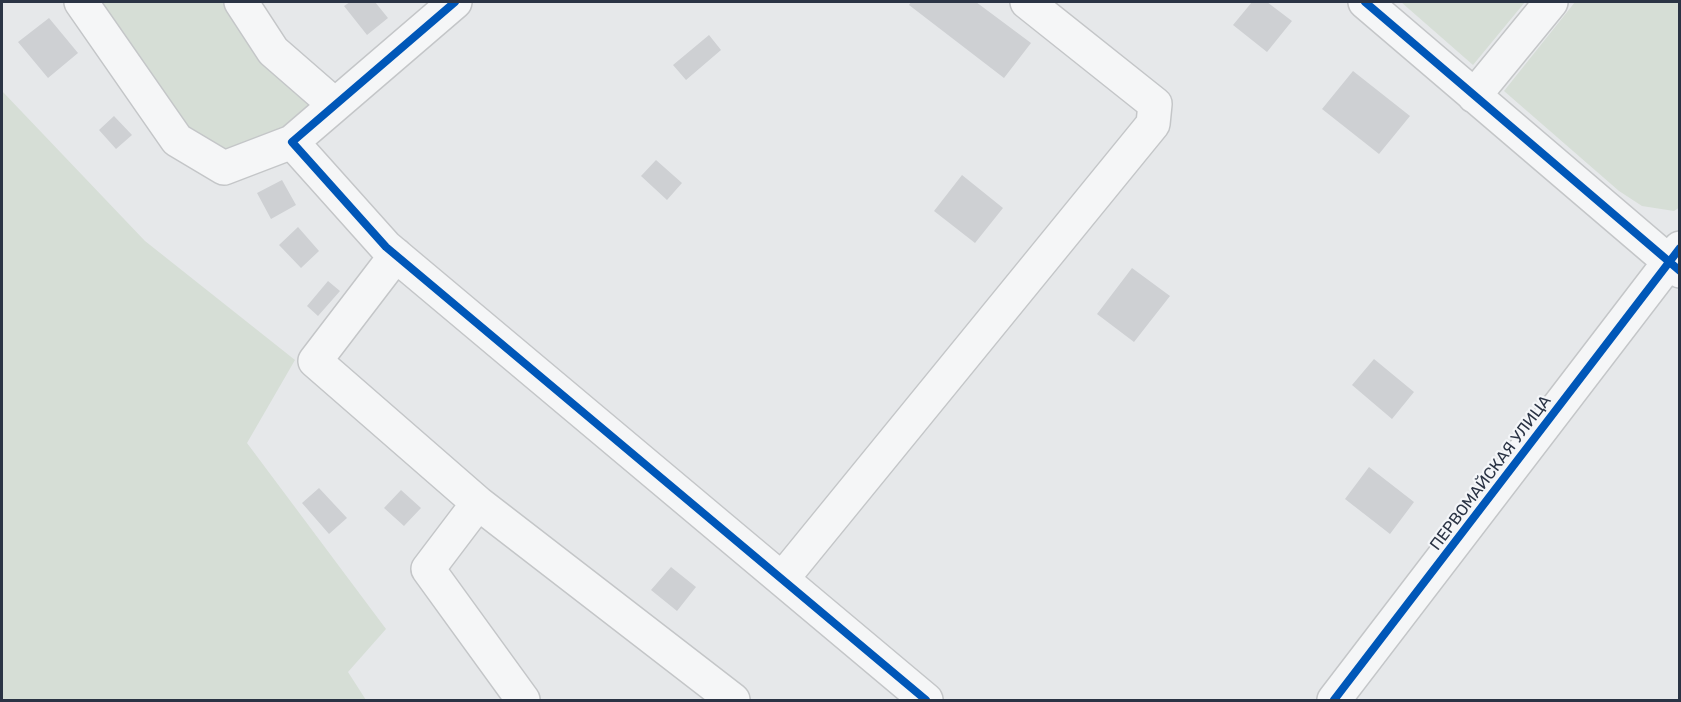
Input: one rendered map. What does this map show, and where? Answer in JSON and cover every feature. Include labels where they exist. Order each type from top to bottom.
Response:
[{"type":"street","points":[[81,2],[177,140],[224,168],[292,142],[455,2]]},
{"type":"street","points":[[241,2],[273,51],[335,105]]},
{"type":"street","points":[[782,579],[1153,124],[1155,104],[1027,2]]},
{"type":"street","points":[[1365,2],[1474,96],[1676,260]]},
{"type":"street","points":[[1474,96],[1551,2]]},
{"type":"street","points":[[292,142],[386,247],[926,700]]},
{"type":"street","points":[[396,255],[315,362],[478,503],[733,700]]},
{"type":"street","name":"ПЕРВОМАЙСКАЯ УЛИЦА","points":[[1334,700],[1676,260]]},
{"type":"street","points":[[478,503],[428,569],[523,700]]},
{"type":"shaded area","points":[[92,2],[227,2],[317,107],[286,133],[226,155],[182,133]]},
{"type":"shaded area","points":[[1401,2],[1525,2],[1473,65]]},
{"type":"shaded area","points":[[1575,2],[1679,2],[1680,207],[1674,211],[1642,206],[1619,191],[1504,91]]},
{"type":"shaded area","points":[[2,91],[145,241],[295,360],[247,443],[386,629],[348,672],[366,700],[2,700]]},
{"type":"building","points":[[350,2],[375,2],[388,18],[367,35],[344,6]]},
{"type":"building","points":[[911,2],[976,2],[1031,43],[1004,78],[909,5]]},
{"type":"building","points":[[1252,2],[1267,2],[1292,21],[1267,52],[1233,25]]},
{"type":"building","points":[[49,18],[78,53],[48,78],[18,42]]},
{"type":"building","points":[[709,35],[721,50],[686,80],[673,65]]},
{"type":"building","points":[[1353,71],[1410,116],[1379,154],[1322,109]]},
{"type":"building","points":[[114,116],[132,135],[116,149],[99,130]]},
{"type":"building","points":[[656,160],[682,183],[667,200],[641,176]]},
{"type":"building","points":[[962,175],[1003,208],[975,243],[934,211]]},
{"type":"building","points":[[282,180],[296,205],[271,219],[257,193]]},
{"type":"building","points":[[298,227],[319,251],[301,268],[279,245]]},
{"type":"building","points":[[1132,268],[1170,296],[1134,342],[1097,314]]},
{"type":"building","points":[[328,281],[340,291],[318,316],[307,306]]},
{"type":"building","points":[[1374,359],[1414,392],[1392,419],[1352,385]]},
{"type":"building","points":[[1369,467],[1414,502],[1390,534],[1345,499]]},
{"type":"building","points":[[319,488],[347,518],[329,534],[302,503]]},
{"type":"building","points":[[401,490],[421,508],[404,526],[384,508]]},
{"type":"building","points":[[671,567],[696,587],[677,611],[651,590]]},
{"type":"cycle path","points":[[455,2],[292,142],[386,247],[926,700]]},
{"type":"cycle path","points":[[1365,2],[1680,271]]},
{"type":"cycle path","points":[[1334,700],[1680,248]]}]
